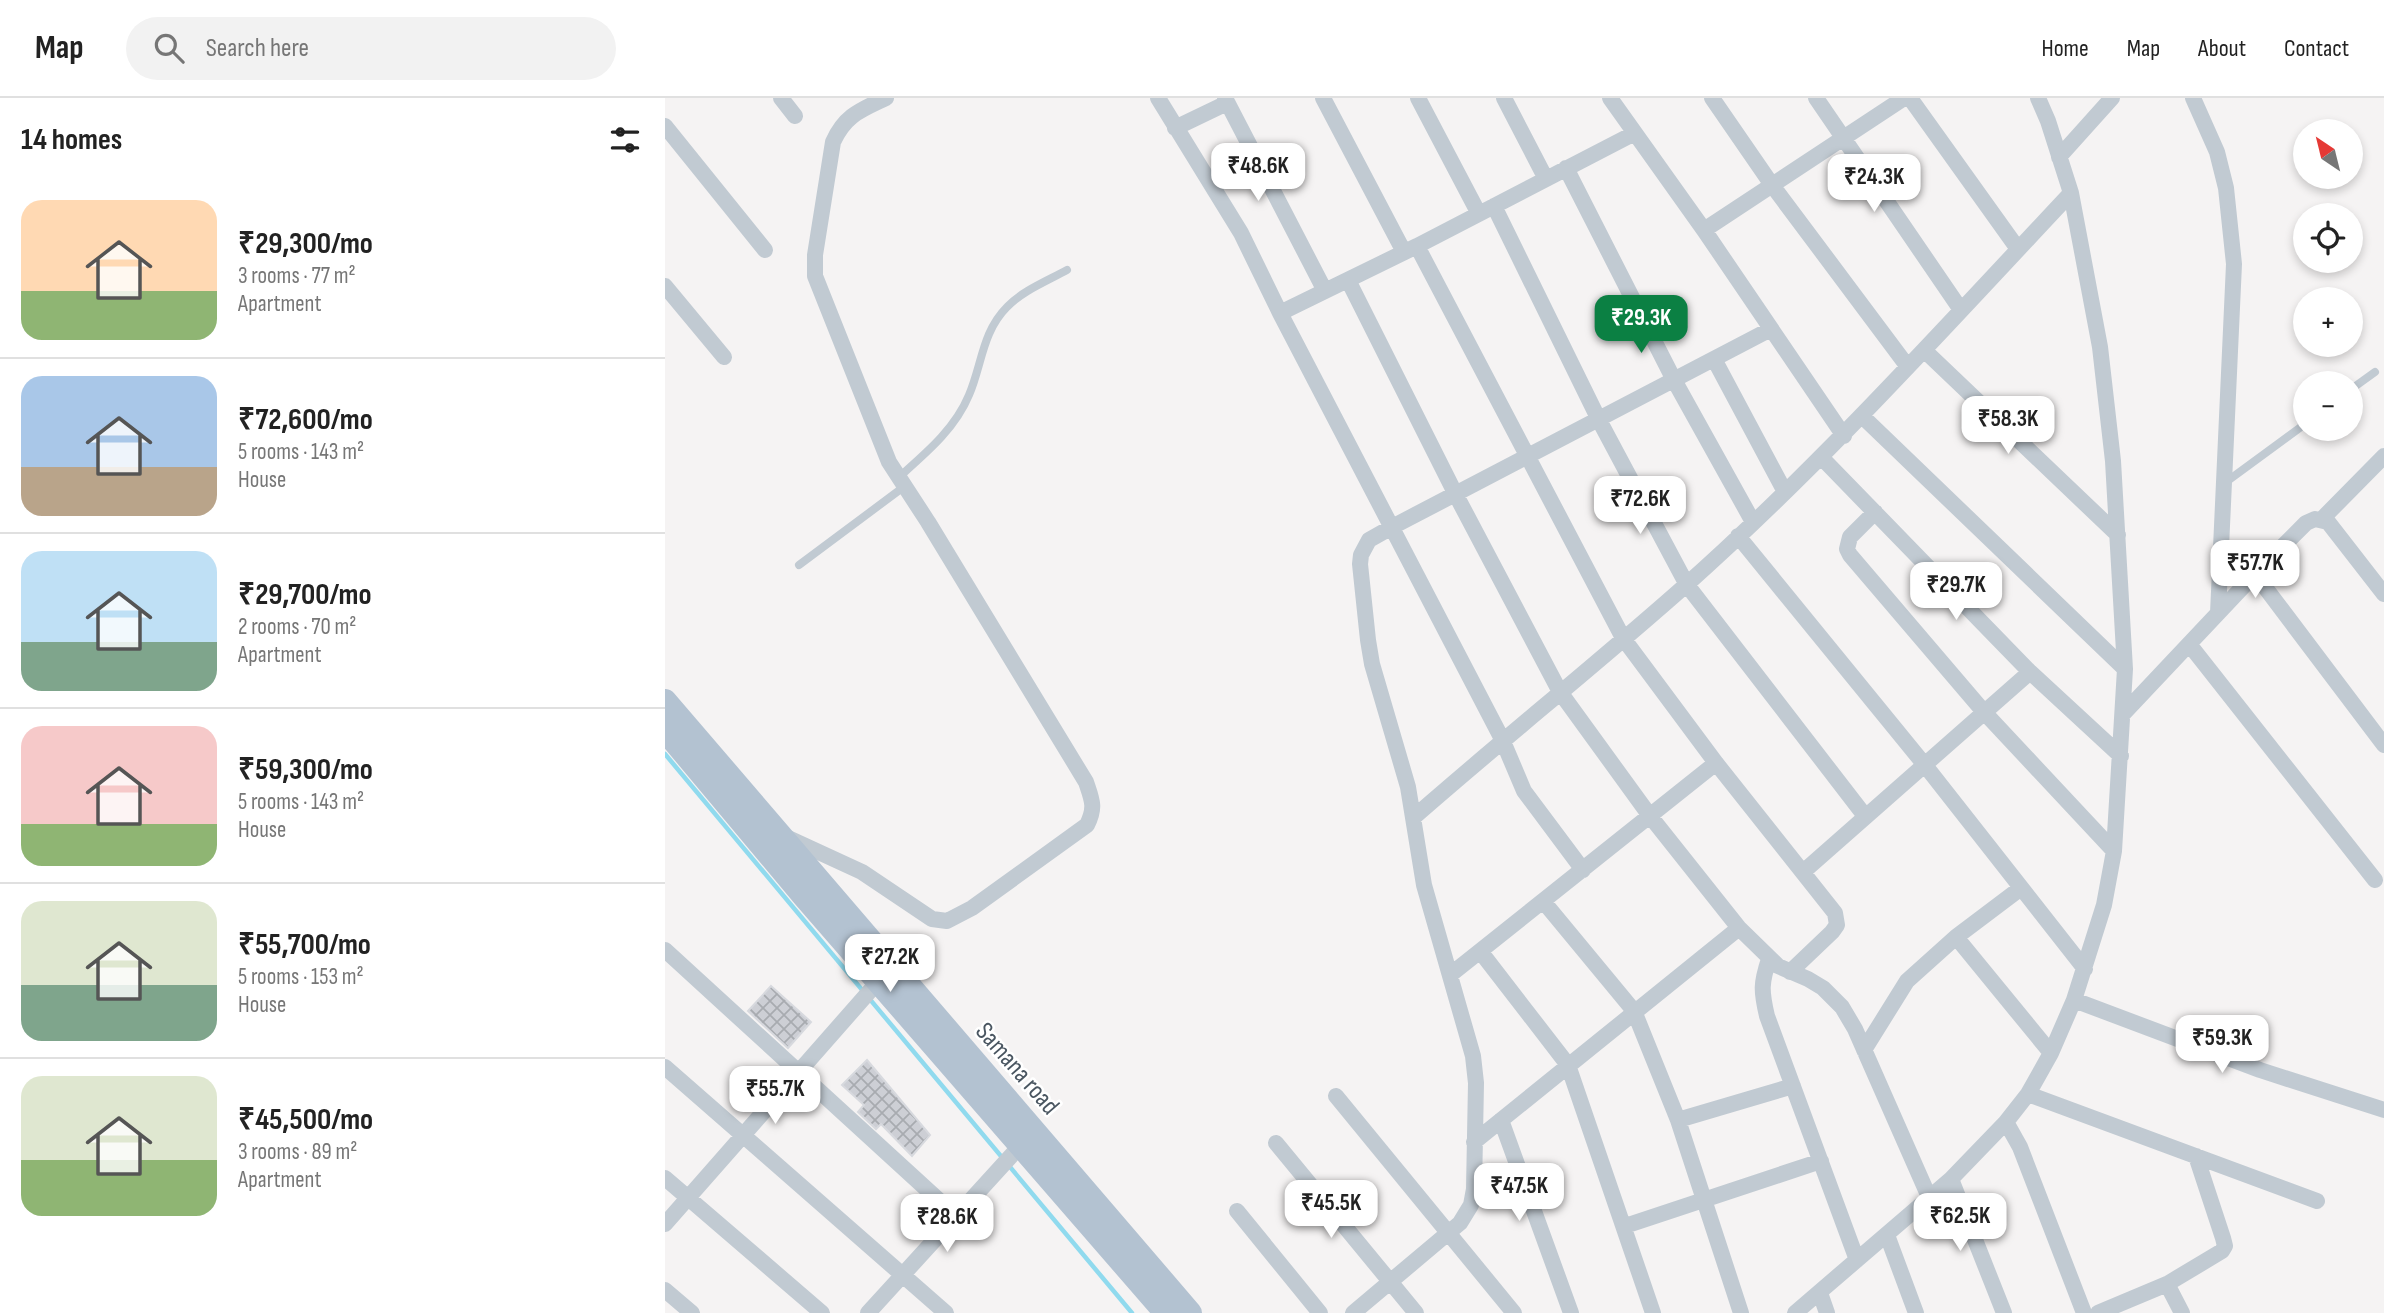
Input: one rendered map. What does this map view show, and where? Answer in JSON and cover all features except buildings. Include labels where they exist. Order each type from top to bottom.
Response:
[{"type":"main road","name":"Samana road","points":[[665,701],[778,833],[873,987],[1133,1260],[1166,1313]]},
{"type":"main road","name":"Samana road","points":[[665,730],[804,896],[1009,1158],[1133,1260],[1190,1313]]},
{"type":"street","points":[[781,98],[795,116]]},
{"type":"street","points":[[778,833],[862,872],[932,919],[947,921],[972,908],[1087,825],[1093,813],[1086,782],[889,461],[874,430],[815,276],[815,255],[833,142],[848,118],[886,98]]},
{"type":"street","points":[[1158,98],[1241,233],[1502,739],[1524,792],[1583,870]]},
{"type":"street","points":[[1323,98],[1528,458],[1623,638],[1716,763],[1835,913],[1837,925],[1790,972]]},
{"type":"street","points":[[1418,98],[1479,214]]},
{"type":"street","points":[[1504,98],[1546,179]]},
{"type":"street","points":[[1610,98],[1704,230],[1844,436]]},
{"type":"street","points":[[1711,98],[1772,185],[1908,367]]},
{"type":"street","points":[[1816,98],[1961,310]]},
{"type":"street","points":[[1704,230],[1904,98]]},
{"type":"street","points":[[1910,98],[2018,249]]},
{"type":"street","points":[[1795,1313],[1951,1179],[2006,1122],[2028,1094],[2051,1053],[2074,1000],[2104,905],[2114,851],[2125,669],[2113,461],[2100,347],[2071,192],[2038,98]]},
{"type":"street","points":[[2059,157],[2112,98]]},
{"type":"street","points":[[2193,98],[2217,152],[2230,218],[2234,264],[2218,613]]},
{"type":"street","points":[[1175,128],[1226,101],[1325,291]]},
{"type":"street","points":[[665,127],[765,250]]},
{"type":"street","points":[[1280,313],[1411,249],[1635,133]]},
{"type":"street","points":[[1566,168],[1674,380],[1753,522]]},
{"type":"street","points":[[1413,818],[1502,739],[1687,584],[1844,436],[2071,192]]},
{"type":"street","points":[[1495,206],[1599,420],[1687,584],[1865,816]]},
{"type":"street","points":[[1348,280],[1456,495],[1560,692],[1650,816],[1739,928],[1769,959],[1808,979],[1842,1007],[1864,1050],[1929,1197]]},
{"type":"street","points":[[665,286],[723,357]]},
{"type":"street","points":[[1353,1313],[1449,1234],[1460,1223],[1471,1205],[1474,1189],[1476,1083],[1473,1056],[1424,885],[1408,787],[1372,663],[1363,610],[1360,564],[1363,547],[1369,540],[1392,527],[1771,329]]},
{"type":"street","points":[[1924,350],[2118,535]]},
{"type":"street","points":[[1714,359],[1785,492]]},
{"type":"street","points":[[1862,416],[2125,669]]},
{"type":"street","points":[[2321,520],[2384,456]]},
{"type":"street","points":[[1821,457],[2030,672],[2121,756]]},
{"type":"street","points":[[1875,512],[1850,537],[1847,549],[1850,555],[1984,712],[2114,851]]},
{"type":"street","points":[[2123,714],[2307,523],[2321,520],[2328,522],[2384,594]]},
{"type":"street","points":[[1738,536],[1924,764],[2085,969]]},
{"type":"street","points":[[2255,574],[2384,745]]},
{"type":"street","points":[[2189,644],[2375,880]]},
{"type":"street","points":[[1803,872],[2030,672]]},
{"type":"street","points":[[1450,975],[1716,763]]},
{"type":"street","points":[[1864,1050],[1907,981],[1956,937],[2021,888]]},
{"type":"street","points":[[1543,901],[1634,1011],[1678,1120],[1741,1313]]},
{"type":"street","points":[[1474,1142],[1739,928]]},
{"type":"street","points":[[1956,937],[2051,1053]]},
{"type":"street","points":[[665,950],[956,1216]]},
{"type":"street","points":[[1480,951],[1568,1065],[1653,1313]]},
{"type":"street","points":[[1769,959],[1762,982],[1762,996],[1857,1260]]},
{"type":"street","points":[[665,1224],[873,987]]},
{"type":"street","points":[[2074,1000],[2260,1070],[2384,1110]]},
{"type":"street","points":[[665,1067],[946,1313]]},
{"type":"street","points":[[1678,1120],[1793,1086]]},
{"type":"street","points":[[2028,1094],[2317,1201]]},
{"type":"street","points":[[1336,1096],[1514,1313]]},
{"type":"street","points":[[1501,1120],[1571,1313]]},
{"type":"street","points":[[2006,1122],[2020,1147],[2084,1313]]},
{"type":"street","points":[[1276,1143],[1416,1313]]},
{"type":"street","points":[[2098,1313],[2167,1284],[2214,1257],[2225,1246],[2196,1156]]},
{"type":"street","points":[[868,1313],[1009,1158]]},
{"type":"street","points":[[1625,1226],[1821,1161]]},
{"type":"street","points":[[665,1178],[822,1313]]},
{"type":"street","points":[[1951,1179],[2004,1313]]},
{"type":"street","points":[[1237,1211],[1320,1313]]},
{"type":"street","points":[[1887,1235],[1916,1313]]},
{"type":"street","points":[[2167,1284],[2182,1313]]},
{"type":"street","points":[[665,1290],[692,1313]]},
{"type":"street","points":[[1820,1293],[1827,1313]]},
{"type":"lane","points":[[799,565],[902,481],[934,447],[968,399],[986,338],[1006,307],[1067,270]]},
{"type":"lane","points":[[2363,381],[2375,372]]},
{"type":"lane","points":[[2225,483],[2293,433]]},
{"type":"waterway","points":[[665,754],[1132,1313]]}]
